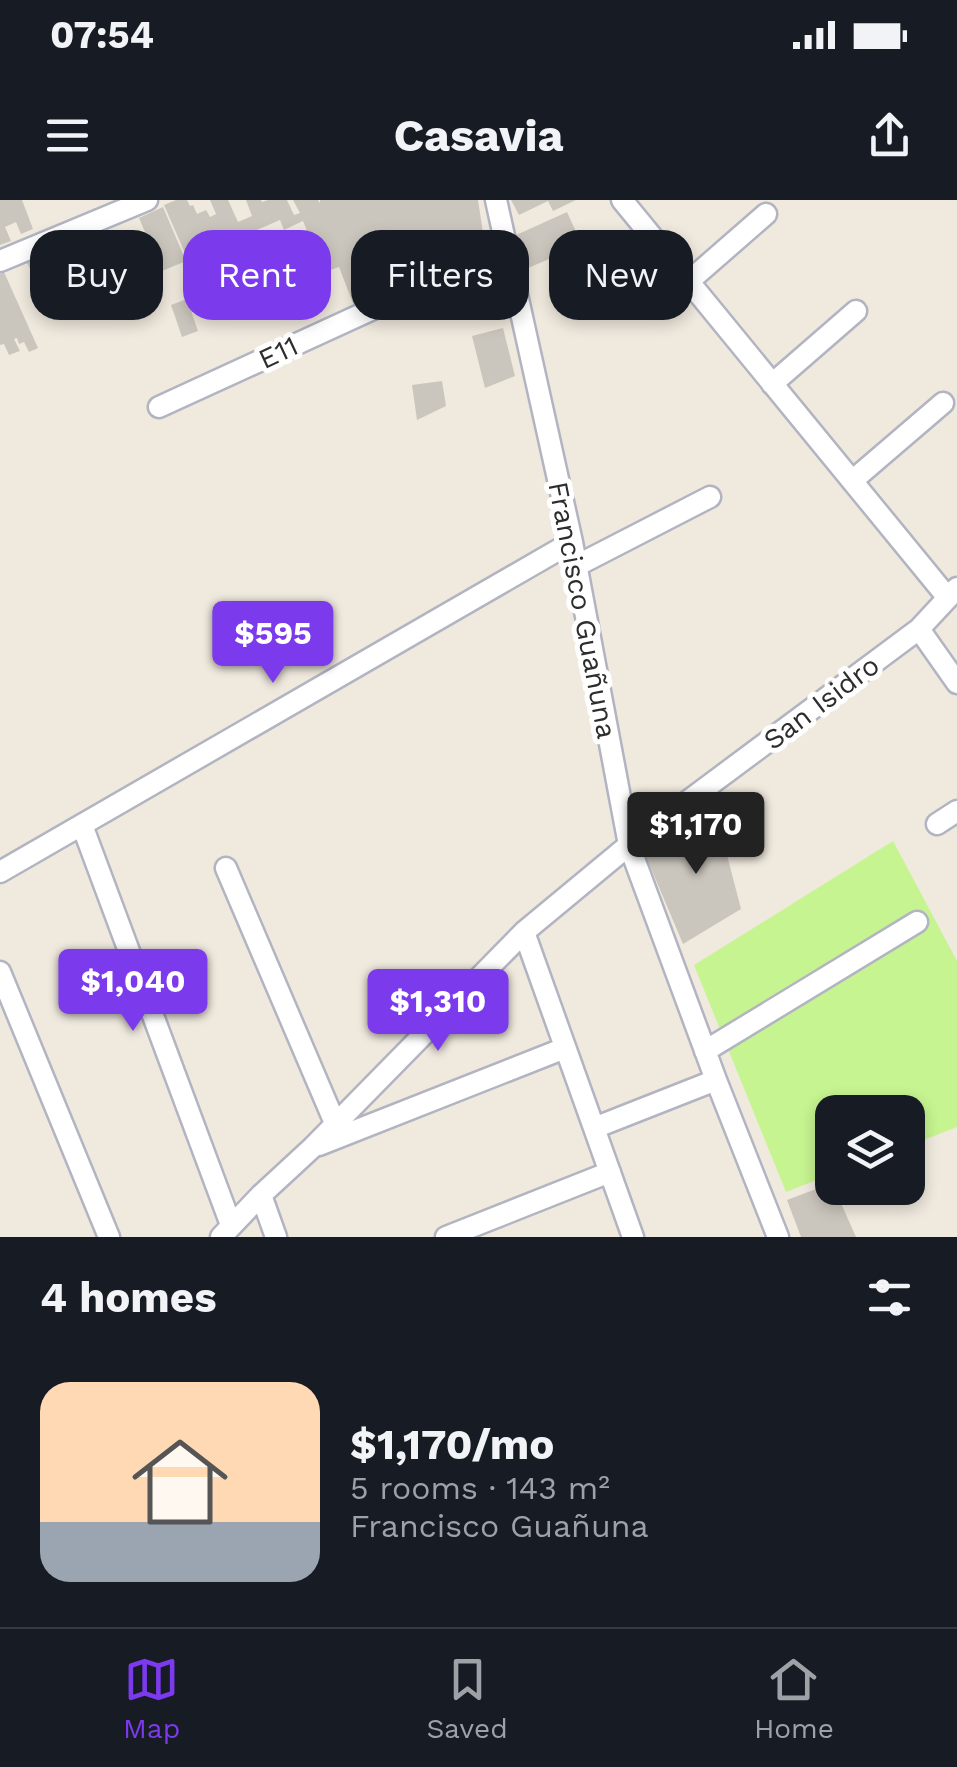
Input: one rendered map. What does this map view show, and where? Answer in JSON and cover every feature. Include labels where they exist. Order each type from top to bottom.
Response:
[{"type":"street","points":[[0,261],[147,200]]},
{"type":"street","name":"Francisco Guañuna","points":[[496,200],[502,230]]},
{"type":"street","points":[[622,200],[646,230]]},
{"type":"street","points":[[693,278],[766,214]]},
{"type":"street","points":[[693,288],[852,481],[952,593]]},
{"type":"street","points":[[772,384],[856,311]]},
{"type":"street","name":"E11","points":[[159,407],[351,319]]},
{"type":"street","name":"Francisco Guañuna","points":[[522,320],[572,542],[629,845],[778,1237]]},
{"type":"street","points":[[852,481],[943,403]]},
{"type":"street","points":[[576,566],[710,497]]},
{"type":"street","points":[[0,872],[572,542]]},
{"type":"street","name":"San Isidro","points":[[313,1148],[524,932],[629,845],[918,629],[952,593]]},
{"type":"street","points":[[918,629],[957,683]]},
{"type":"street","points":[[937,824],[957,810]]},
{"type":"street","points":[[82,825],[226,1231],[313,1148],[565,1048]]},
{"type":"street","points":[[226,868],[335,1123]]},
{"type":"street","points":[[705,1051],[917,922]]},
{"type":"street","points":[[524,932],[633,1237]]},
{"type":"street","points":[[0,972],[109,1237]]},
{"type":"street","points":[[594,1128],[716,1080]]},
{"type":"street","points":[[446,1237],[610,1172]]},
{"type":"street","points":[[261,1195],[276,1237]]},
{"type":"green space","points":[[893,841],[957,961],[957,1127],[925,1139],[925,1095],[815,1095],[815,1181],[786,1192],[694,965]]},
{"type":"building","points":[[0,200],[22,200],[33,229],[21,234],[16,222],[5,227],[11,241],[0,245]]},
{"type":"building","points":[[187,200],[197,214],[206,210],[210,217],[216,214],[210,200],[228,200],[238,222],[252,216],[246,200],[287,200],[294,215],[300,213],[293,200],[478,200],[483,230],[351,230],[351,298],[339,267],[331,270],[331,230],[307,230],[303,221],[284,230],[280,220],[257,230],[183,230],[183,249],[164,205]]},
{"type":"building","points":[[511,200],[576,200],[553,211],[548,201],[519,215]]},
{"type":"building","points":[[163,207],[183,262],[163,271],[163,230],[144,230],[139,218]]},
{"type":"building","points":[[567,212],[575,230],[549,230],[549,259],[529,268],[527,230]]},
{"type":"building","points":[[4,272],[38,348],[29,352],[17,338],[14,339],[20,351],[9,355],[4,344],[0,345],[0,274]]},
{"type":"building","points":[[183,300],[183,320],[194,320],[198,331],[182,337],[171,305]]},
{"type":"building","points":[[503,328],[515,376],[485,388],[472,336]]},
{"type":"building","points":[[442,381],[446,406],[417,420],[412,385]]},
{"type":"building","points":[[715,809],[741,909],[683,944],[645,854]]},
{"type":"building","points":[[815,1189],[815,1205],[842,1205],[856,1237],[801,1237],[787,1200]]}]
